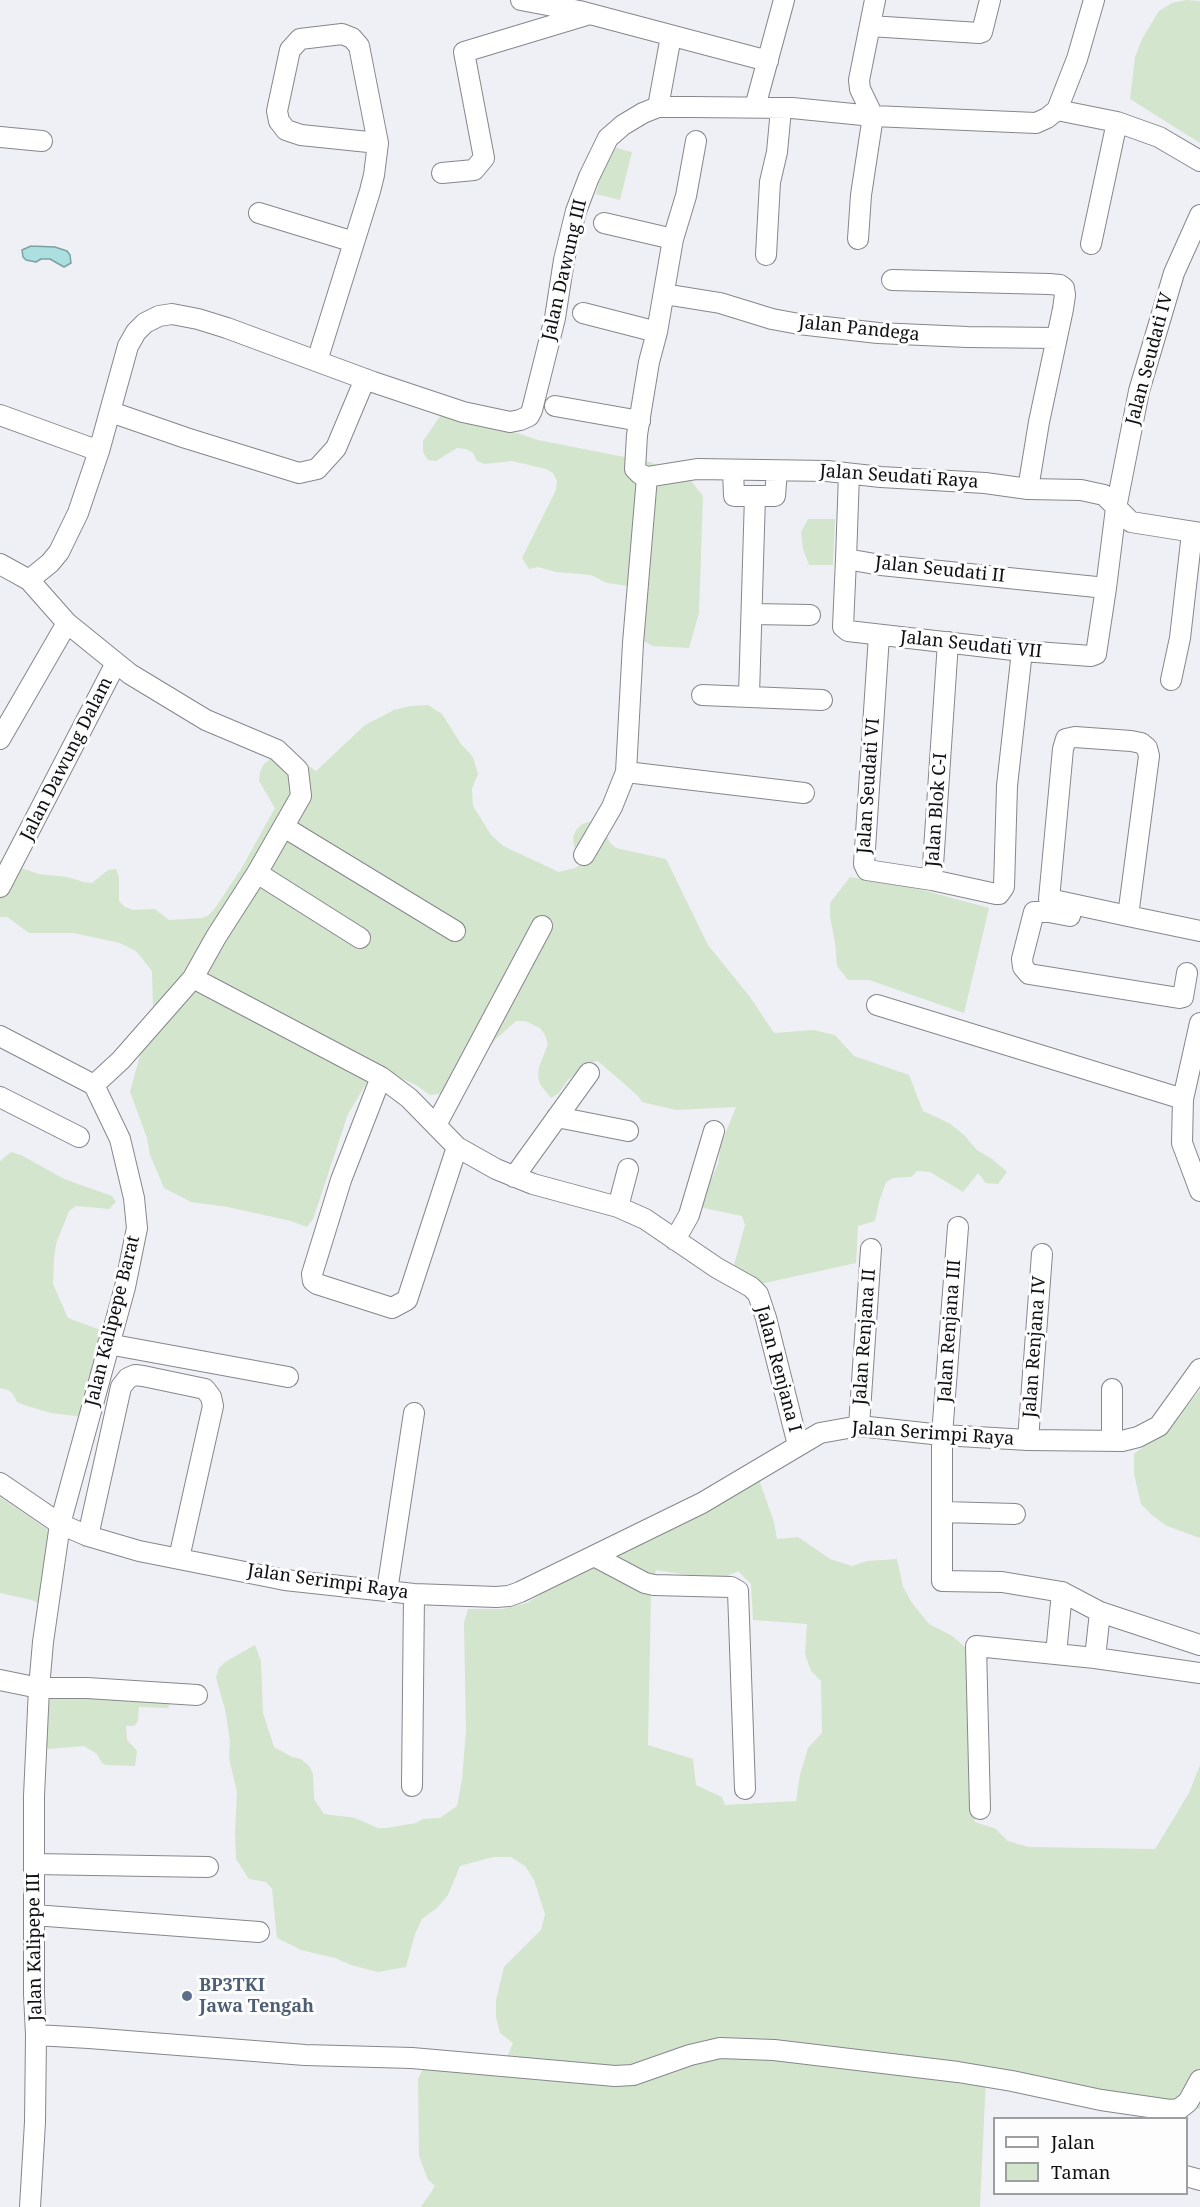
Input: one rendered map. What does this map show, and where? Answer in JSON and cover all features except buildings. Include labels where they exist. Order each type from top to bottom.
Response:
[{"type":"street","points":[[521,0],[590,14],[768,61]]},
{"type":"street","points":[[755,107],[784,0]]},
{"type":"street","points":[[858,239],[861,195],[873,116],[860,89],[859,80],[875,0]]},
{"type":"street","points":[[870,26],[979,33],[982,32],[990,0]]},
{"type":"street","points":[[1094,0],[1077,59],[1058,110],[1118,122],[1159,137],[1200,161]]},
{"type":"street","points":[[442,172],[474,170],[484,158],[464,52],[590,14]]},
{"type":"street","points":[[317,361],[374,175],[378,143],[359,46],[352,38],[342,34],[300,39],[290,50],[277,111],[279,121],[286,130],[301,135],[378,143]]},
{"type":"street","points":[[658,107],[671,36]]},
{"type":"street","name":"Jalan Dawung III","points":[[29,580],[50,563],[59,552],[78,513],[111,412],[128,346],[145,322],[172,314],[198,319],[365,380],[463,412],[510,422],[529,416],[555,318],[564,260],[576,211],[589,177],[608,138],[623,125],[643,113],[658,107],[755,107],[792,108],[873,116],[1036,123],[1058,110]]},
{"type":"street","points":[[765,255],[770,182],[777,152],[781,109]]},
{"type":"street","points":[[1090,244],[1118,122]]},
{"type":"street","points":[[0,137],[42,141]]},
{"type":"street","points":[[584,855],[612,807],[626,772],[633,643],[647,477],[639,474],[635,469],[639,421],[673,239],[686,196],[696,141]]},
{"type":"street","points":[[259,213],[354,242]]},
{"type":"street","name":"Jalan Seudati IV","points":[[1116,508],[1139,391],[1174,273],[1200,214]]},
{"type":"street","points":[[604,223],[673,239]]},
{"type":"street","points":[[892,280],[1060,285],[1064,288],[1065,295],[1058,338],[1039,422],[1029,489]]},
{"type":"street","name":"Jalan Pandega","points":[[664,294],[720,303],[772,319],[878,333],[1058,338]]},
{"type":"street","points":[[583,313],[657,332]]},
{"type":"street","points":[[111,412],[299,473],[317,469],[336,447],[365,380]]},
{"type":"street","points":[[555,406],[639,421]]},
{"type":"street","points":[[0,415],[99,451]]},
{"type":"street","name":"Jalan Seudati Raya","points":[[647,477],[684,470],[827,471],[985,483],[1029,489],[1081,490],[1100,493],[1131,522],[1196,533]]},
{"type":"street","points":[[733,470],[734,496],[776,496],[777,471]]},
{"type":"street","points":[[846,559],[849,474]]},
{"type":"street","points":[[749,696],[755,496]]},
{"type":"street","points":[[1106,588],[1116,508]]},
{"type":"street","points":[[1171,680],[1180,638],[1196,533]]},
{"type":"street","name":"Jalan Seudati II","points":[[846,559],[881,565],[1106,588]]},
{"type":"street","name":"Jalan Seudati VII","points":[[846,559],[843,624],[846,630],[879,635],[1092,656],[1096,654],[1106,588]]},
{"type":"street","points":[[0,564],[29,580],[67,623],[130,674],[206,720],[277,750],[298,770],[301,796],[193,978],[121,1060],[94,1085],[0,1036]]},
{"type":"street","points":[[752,614],[810,615]]},
{"type":"street","points":[[0,740],[67,623]]},
{"type":"street","name":"Jalan Seudati VI","points":[[879,635],[864,864],[867,870],[932,880]]},
{"type":"street","name":"Jalan Blok C-I","points":[[948,642],[932,880],[996,894],[999,894],[1004,887],[1007,786],[1023,651]]},
{"type":"street","name":"Jalan Dawung Dalam","points":[[0,887],[116,663]]},
{"type":"street","points":[[702,695],[822,700]]},
{"type":"street","points":[[1128,916],[1149,756],[1147,748],[1141,743],[1075,737],[1066,739],[1063,748],[1049,899],[1128,916],[1200,931]]},
{"type":"street","points":[[626,772],[804,793]]},
{"type":"street","points":[[284,827],[455,931]]},
{"type":"street","points":[[257,873],[360,938]]},
{"type":"street","points":[[1187,973],[1183,997],[1179,998],[1029,974],[1023,967],[1022,959],[1031,918],[1034,912],[1040,911],[1200,941]]},
{"type":"street","points":[[436,1125],[542,926]]},
{"type":"street","points":[[193,978],[381,1077],[409,1098],[458,1148],[514,1177],[559,1192],[618,1207],[645,1219],[675,1240],[689,1215],[714,1131]]},
{"type":"street","points":[[877,1005],[1183,1100]]},
{"type":"street","points":[[1199,1187],[1182,1143],[1183,1100],[1200,1023]]},
{"type":"street","points":[[514,1177],[589,1073]]},
{"type":"street","points":[[381,1077],[341,1180],[312,1274],[313,1281],[392,1308],[407,1300],[458,1148]]},
{"type":"street","name":"Jalan Kalipepe Barat","points":[[60,1524],[125,1287],[137,1228],[134,1198],[120,1139],[94,1085]]},
{"type":"street","points":[[0,1097],[79,1137]]},
{"type":"street","points":[[557,1117],[628,1131]]},
{"type":"street","points":[[618,1207],[628,1169]]},
{"type":"street","name":"Jalan Renjana III","points":[[958,1227],[942,1435],[942,1581],[1002,1582],[1062,1592]]},
{"type":"street","name":"Jalan Renjana I","points":[[675,1240],[751,1287],[758,1294],[798,1444]]},
{"type":"street","name":"Jalan Renjana II","points":[[859,1426],[871,1249]]},
{"type":"street","name":"Jalan Renjana IV","points":[[1028,1440],[1042,1254]]},
{"type":"street","points":[[108,1344],[288,1377]]},
{"type":"street","name":"Jalan Serimpi Raya","points":[[0,1483],[60,1524],[88,1536],[139,1551],[285,1580],[414,1594],[509,1596],[702,1503],[820,1433],[859,1426],[942,1435],[1028,1440],[1112,1441],[1138,1437],[1159,1426],[1200,1369]]},
{"type":"street","points":[[88,1536],[121,1387],[128,1378],[135,1375],[143,1376],[205,1389],[211,1397],[213,1406],[179,1558]]},
{"type":"street","points":[[1112,1389],[1112,1441]]},
{"type":"street","points":[[387,1591],[414,1413]]},
{"type":"street","points":[[943,1512],[1015,1514]]},
{"type":"street","name":"Jalan Kalipepe III","points":[[30,2207],[35,2122],[34,1864],[39,1688],[46,1618],[60,1524]]},
{"type":"street","points":[[594,1556],[645,1583],[731,1587],[738,1591],[745,1789]]},
{"type":"street","points":[[1056,1654],[1062,1592],[1100,1612],[1200,1645]]},
{"type":"street","points":[[412,1786],[414,1594]]},
{"type":"street","points":[[1095,1658],[1100,1612]]},
{"type":"street","points":[[980,1809],[976,1646],[1095,1658],[1200,1673]]},
{"type":"street","points":[[0,1680],[39,1688],[87,1688],[197,1695]]},
{"type":"street","points":[[34,1864],[208,1867]]},
{"type":"street","points":[[34,1915],[259,1932]]},
{"type":"street","points":[[36,2035],[305,2055],[412,2058],[615,2076],[633,2075],[690,2055],[720,2048],[774,2050],[958,2072],[1101,2100],[1170,2110],[1179,2109],[1188,2102],[1200,2080]]},
{"type":"green space","points":[[1186,0],[1200,1],[1200,143],[1130,99],[1135,57],[1142,39],[1159,11],[1172,3]]},
{"type":"green space","points":[[609,146],[632,152],[620,200],[596,194]]},
{"type":"green space","points":[[445,409],[538,440],[650,462],[692,482],[703,496],[699,613],[689,648],[652,646],[644,641],[641,615],[643,588],[607,583],[591,575],[556,572],[538,567],[529,569],[522,558],[556,490],[557,481],[553,473],[546,469],[512,461],[485,464],[477,461],[473,453],[466,449],[457,448],[436,461],[428,460],[423,452],[423,441]]},
{"type":"green space","points":[[808,519],[835,519],[833,565],[809,565],[803,549],[801,532]]},
{"type":"green space","points":[[428,705],[442,714],[461,744],[473,757],[478,774],[472,789],[473,806],[491,835],[503,846],[559,872],[575,868],[582,864],[574,846],[573,837],[576,830],[582,824],[606,817],[606,834],[610,843],[616,848],[666,859],[708,945],[750,997],[774,1033],[813,1030],[835,1035],[854,1056],[909,1075],[923,1111],[949,1123],[977,1150],[1007,1172],[998,1184],[986,1183],[978,1173],[963,1192],[930,1172],[917,1171],[911,1177],[893,1178],[886,1182],[875,1221],[858,1226],[856,1263],[760,1284],[734,1265],[745,1225],[742,1216],[699,1207],[718,1164],[721,1144],[736,1107],[676,1110],[642,1102],[598,1061],[586,1064],[568,1080],[558,1094],[551,1098],[540,1084],[538,1076],[548,1044],[545,1035],[540,1028],[525,1021],[516,1021],[484,1053],[476,1068],[475,1077],[439,1094],[430,1095],[416,1085],[380,1069],[366,1084],[348,1114],[313,1219],[307,1227],[291,1221],[228,1207],[191,1202],[164,1188],[150,1155],[147,1138],[130,1092],[153,1008],[152,971],[136,951],[120,943],[73,933],[29,933],[7,917],[0,917],[0,861],[39,874],[92,883],[108,870],[116,869],[119,877],[119,901],[125,907],[133,910],[155,909],[169,920],[202,918],[209,915],[215,908],[241,869],[275,808],[259,781],[264,764],[270,759],[301,760],[316,771],[365,725],[394,710]]},
{"type":"green space","points":[[850,877],[915,888],[989,908],[964,1013],[869,980],[848,980],[837,966],[830,903]]},
{"type":"green space","points":[[11,1152],[21,1155],[64,1179],[112,1196],[116,1202],[109,1209],[76,1206],[69,1211],[56,1244],[53,1284],[68,1318],[106,1332],[82,1417],[51,1413],[27,1406],[17,1402],[8,1390],[0,1388],[0,1161]]},
{"type":"green space","points":[[1200,1390],[1200,1538],[1167,1526],[1141,1504],[1134,1474],[1134,1454],[1171,1425]]},
{"type":"green space","points":[[757,1474],[774,1522],[777,1539],[798,1537],[830,1559],[852,1566],[867,1561],[897,1559],[903,1587],[912,1603],[929,1624],[952,1636],[965,1647],[971,1796],[975,1822],[996,1829],[1008,1841],[1028,1847],[1155,1849],[1189,1793],[1200,1765],[1200,2109],[1110,2100],[1025,2074],[1001,2071],[986,2078],[980,2207],[421,2207],[435,2186],[428,2180],[419,2156],[418,2079],[425,2064],[502,2069],[513,2043],[500,2033],[496,2017],[496,2000],[504,1967],[541,1930],[545,1914],[534,1880],[525,1866],[511,1857],[493,1857],[460,1866],[448,1895],[437,1908],[422,1919],[415,1934],[406,1967],[378,1972],[301,1950],[277,1938],[272,1889],[266,1882],[249,1879],[236,1859],[237,1792],[229,1758],[230,1741],[225,1709],[216,1677],[219,1668],[225,1662],[255,1645],[261,1661],[263,1713],[274,1747],[292,1757],[301,1759],[310,1767],[313,1774],[314,1799],[324,1814],[355,1818],[378,1828],[440,1818],[457,1806],[462,1780],[466,1730],[464,1623],[468,1609],[503,1609],[527,1603],[561,1581]],"holes":[[[656,1570],[719,1580],[738,1571],[751,1584],[753,1620],[807,1624],[805,1654],[811,1671],[821,1681],[822,1733],[808,1748],[800,1775],[796,1801],[725,1805],[722,1797],[696,1785],[693,1759],[648,1745],[651,1593]]]},
{"type":"green space","points":[[0,1497],[47,1529],[55,1538],[41,1605],[32,1600],[0,1593]]},
{"type":"green space","points":[[46,1688],[171,1701],[168,1708],[139,1707],[138,1721],[134,1726],[126,1726],[127,1740],[137,1751],[135,1766],[106,1765],[102,1763],[97,1754],[84,1746],[49,1749],[42,1743]]},
{"type":"water","points":[[31,246],[55,247],[67,251],[71,263],[64,267],[50,259],[41,259],[36,262],[26,260],[22,250]]},
{"type":"place","name":"BP3TKI Jawa Tengah","points":[[187,1996]]}]
